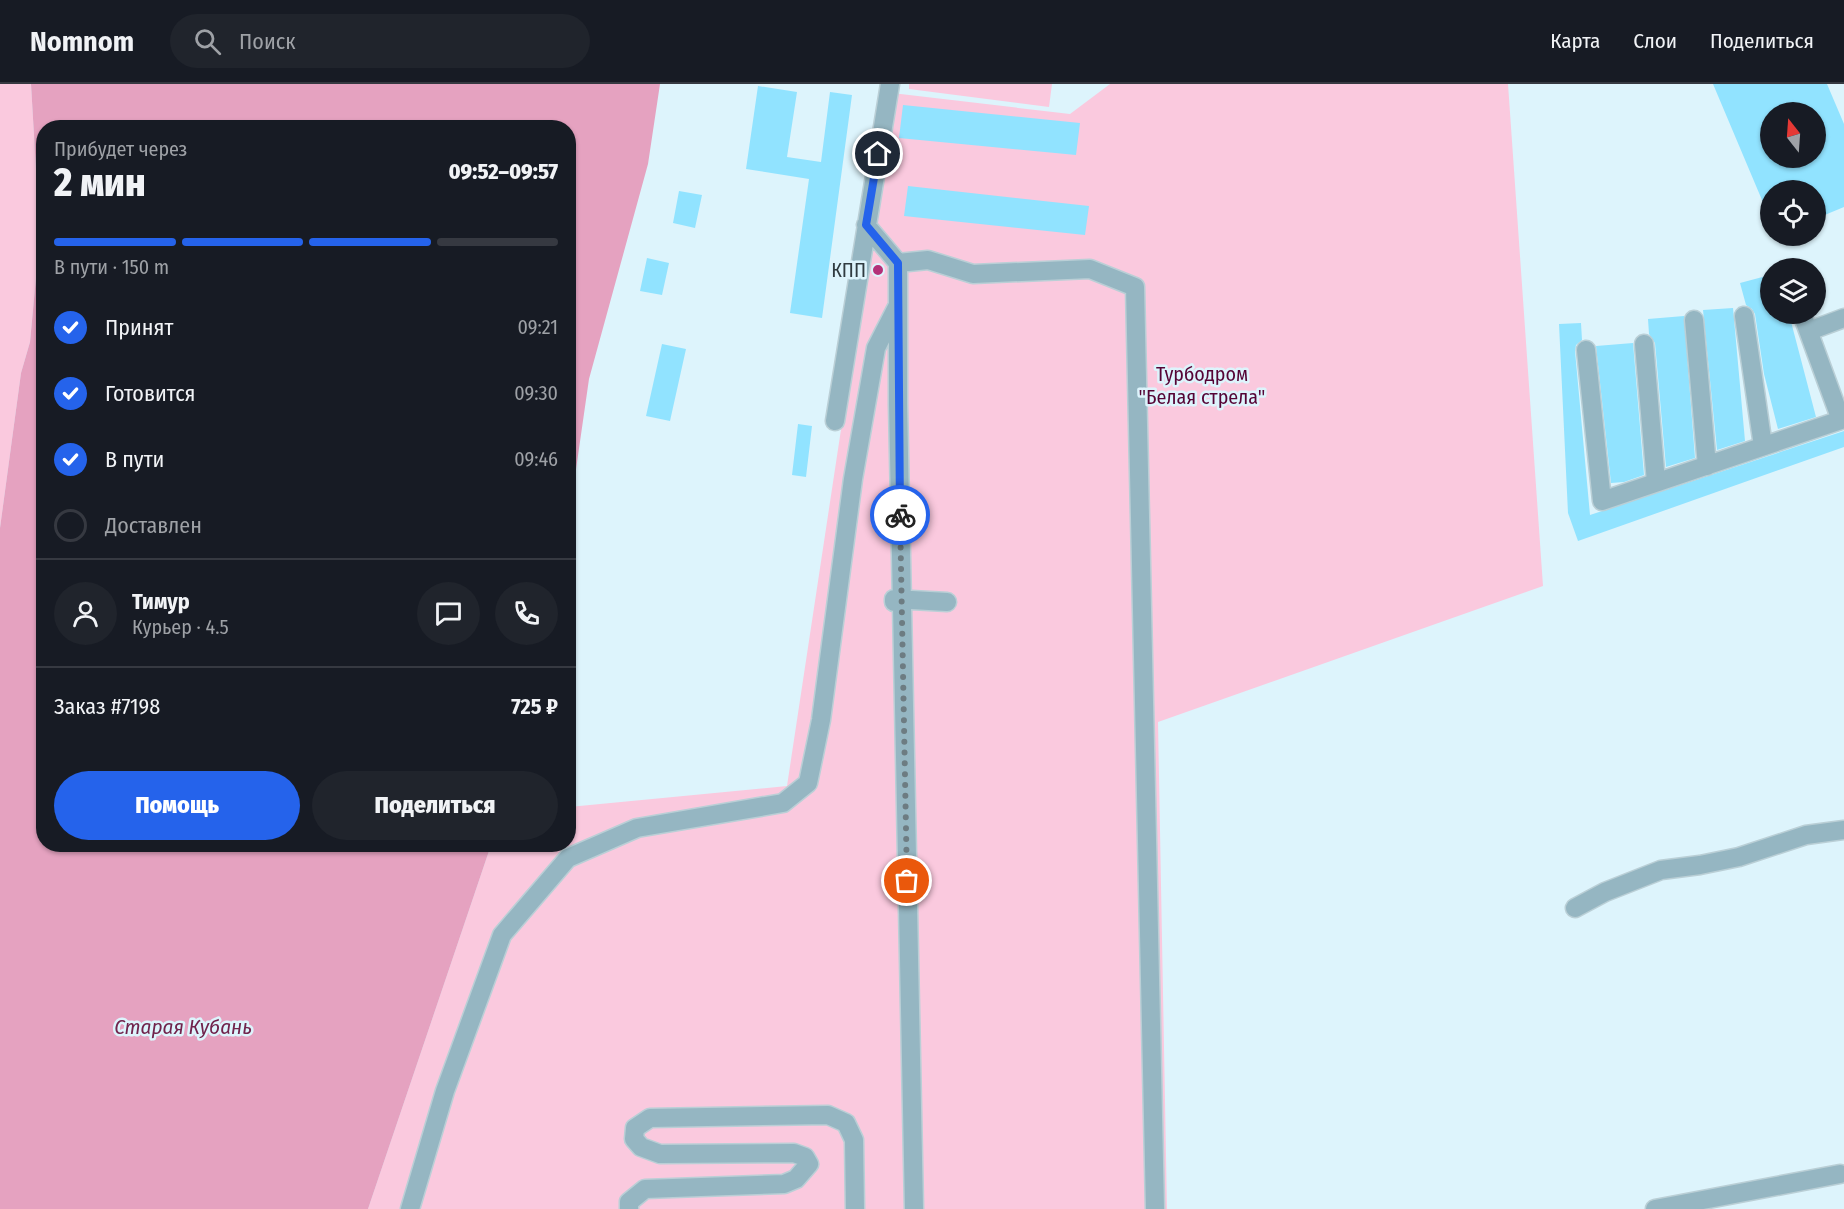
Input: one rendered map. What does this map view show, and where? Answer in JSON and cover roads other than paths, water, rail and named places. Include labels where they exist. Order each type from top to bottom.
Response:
[{"type":"street","points":[[836,421],[890,84]]},
{"type":"street","points":[[866,225],[898,263],[902,643],[914,1209]]},
{"type":"street","points":[[898,263],[928,260],[973,274],[1090,269],[1135,286],[1155,1209]]},
{"type":"street","points":[[410,1209],[446,1091],[502,935],[568,858],[637,828],[783,803],[808,783],[821,720],[852,479],[876,348],[898,305]]},
{"type":"street","points":[[1744,316],[1763,446]]},
{"type":"street","points":[[1809,331],[1844,318]]},
{"type":"street","points":[[1694,320],[1707,466]]},
{"type":"street","points":[[1586,350],[1602,501],[1843,420],[1806,324]]},
{"type":"street","points":[[1644,344],[1656,482]]},
{"type":"street","points":[[902,600],[947,602]]},
{"type":"street","points":[[1575,908],[1605,892],[1661,870],[1739,857],[1806,835],[1844,830]]},
{"type":"street","points":[[629,1209],[629,1202],[645,1189],[784,1184],[796,1179],[809,1164],[805,1157],[794,1153],[660,1154],[641,1147],[634,1139],[635,1128],[650,1118],[828,1114],[846,1123],[854,1140],[855,1209]]},
{"type":"street","points":[[1655,1209],[1840,1174]]},
{"type":"water","name":"Старая Кубань","points":[[31,84],[660,84],[648,164],[589,379],[576,469],[576,120],[36,120],[36,170]]},
{"type":"water","name":"Старая Кубань","points":[[36,278],[36,852],[489,852],[368,1209],[0,1209],[0,528],[21,373],[30,342]]},
{"type":"place","name":"КПП","points":[[878,270]]},
{"type":"park label","name":"Турбодром \"Белая стрела\"","points":[[1202,386]]}]
